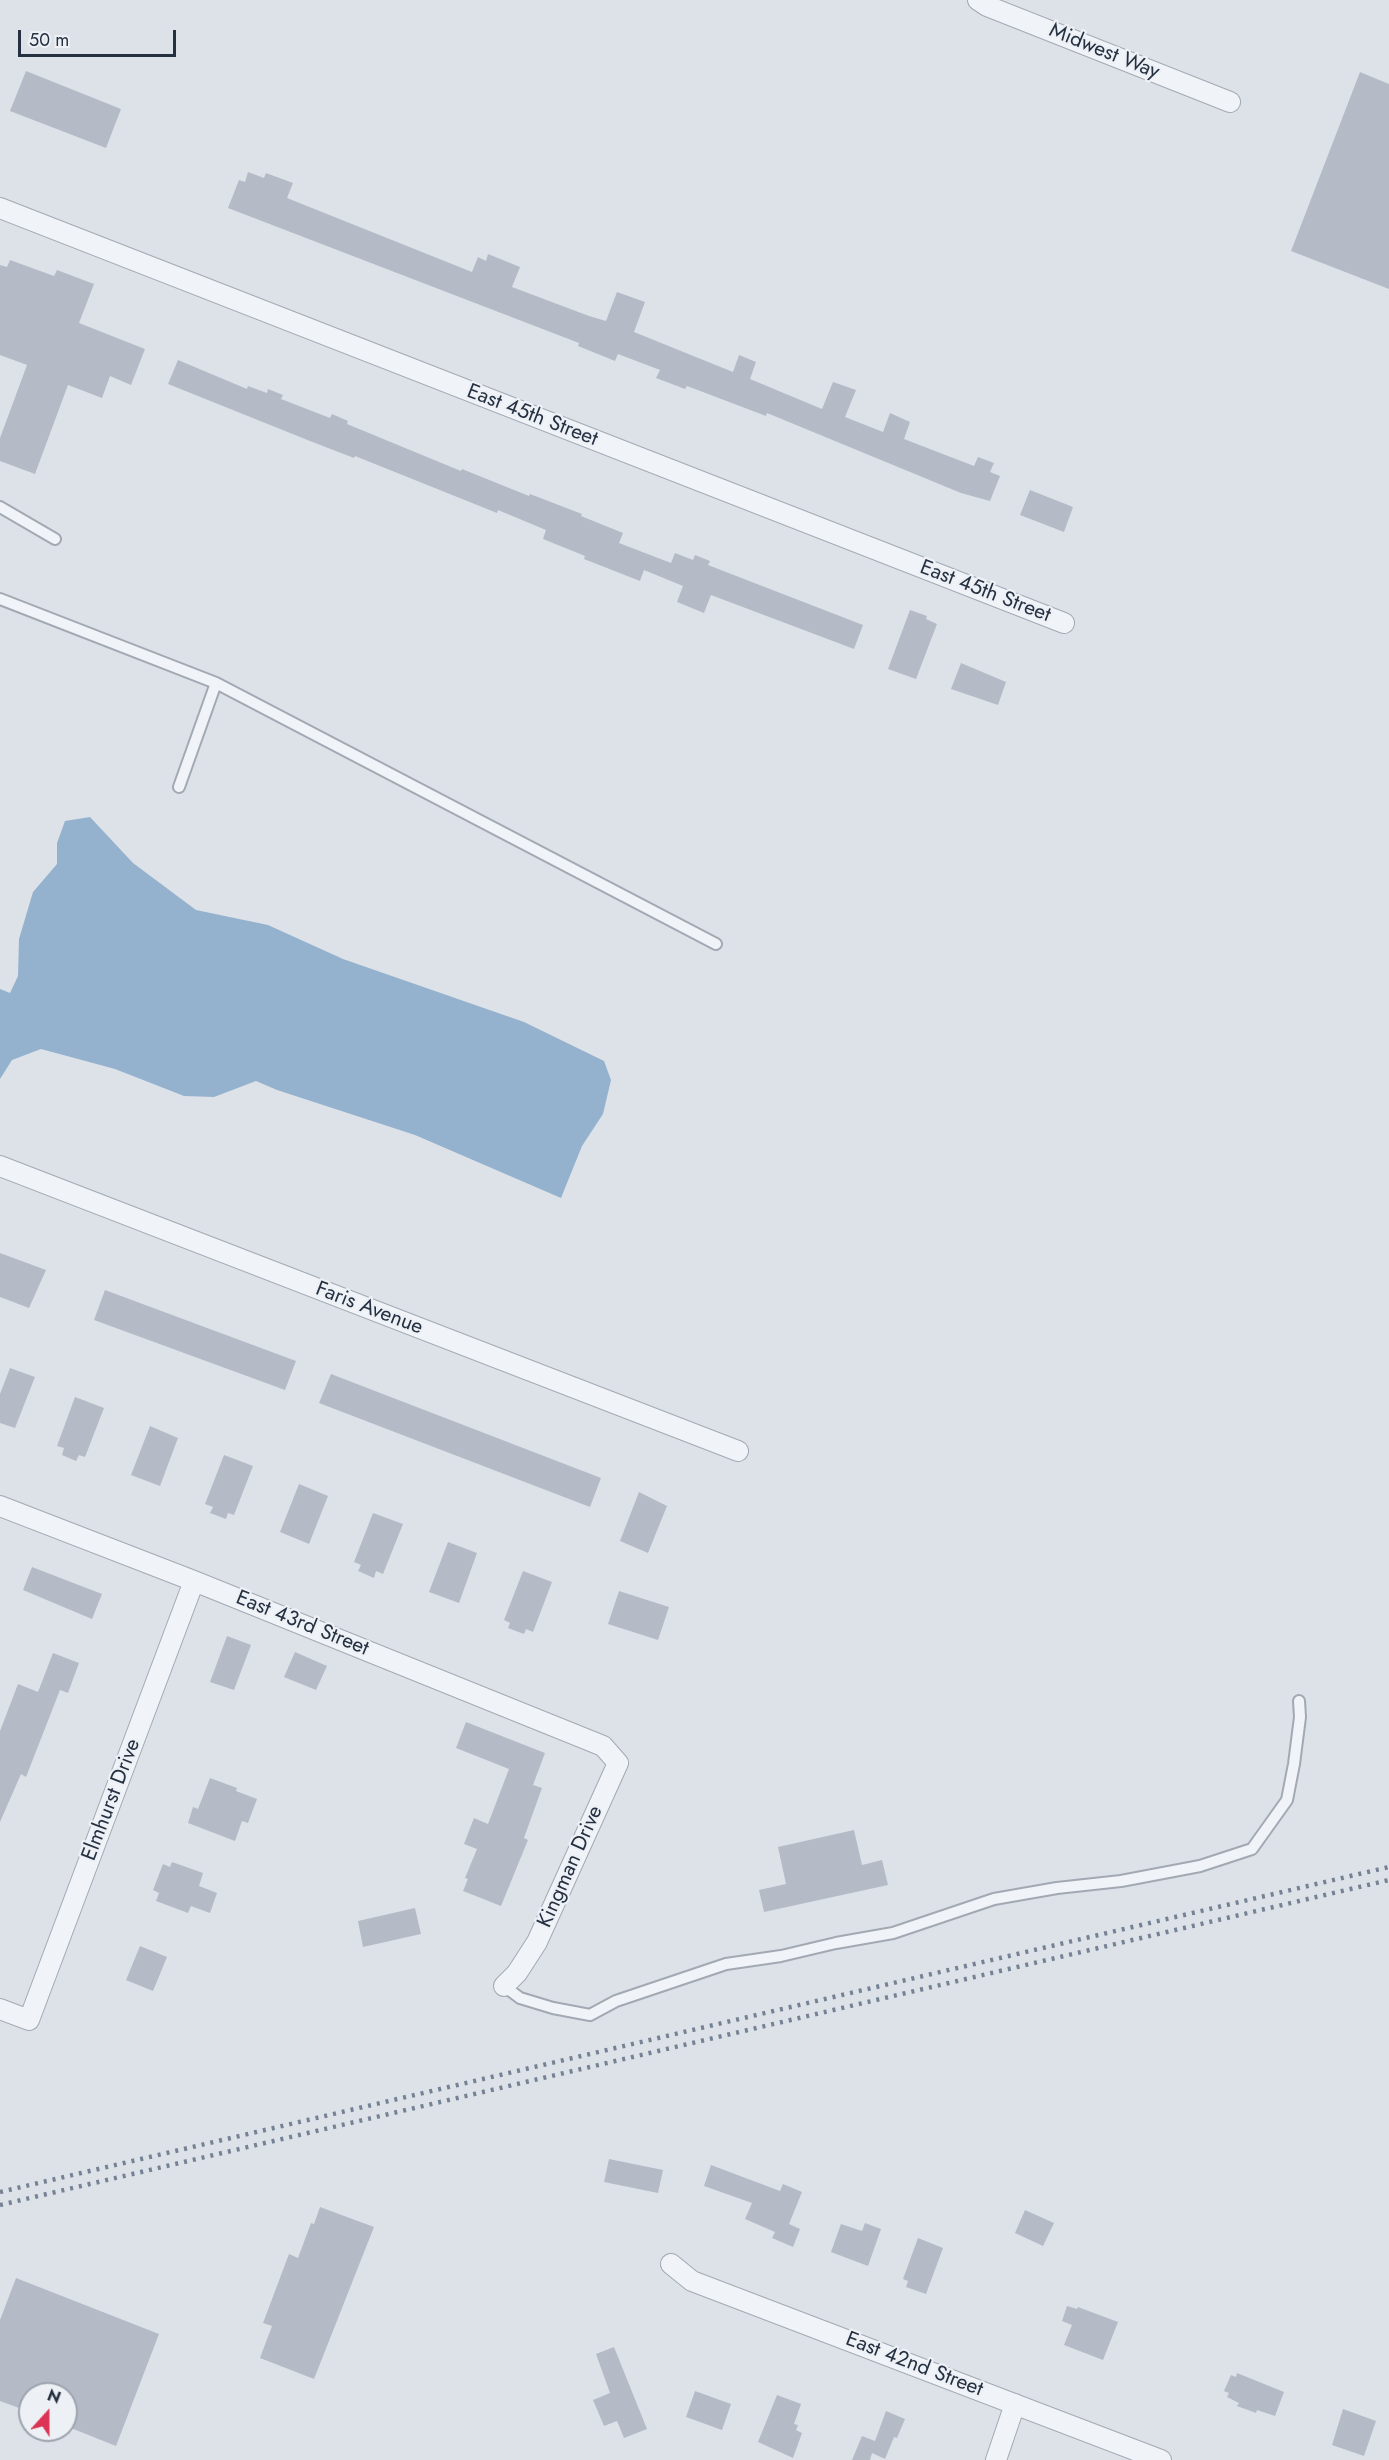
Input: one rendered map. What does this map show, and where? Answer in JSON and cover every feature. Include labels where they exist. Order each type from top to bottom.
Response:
[{"type":"street","name":"Midwest Way","points":[[978,0],[987,6],[1230,102]]},
{"type":"street","name":"East 45th Street","points":[[0,208],[1064,623]]},
{"type":"street","name":"Faris Avenue","points":[[0,1166],[738,1451]]},
{"type":"street","name":"East 43rd Street","points":[[0,1506],[194,1581],[603,1746]]},
{"type":"street","name":"Elmhurst Drive","points":[[0,2009],[29,2020],[194,1581]]},
{"type":"street","name":"Kingman Drive","points":[[504,1986],[518,1973],[537,1942],[618,1763],[603,1746]]},
{"type":"street","name":"East 42nd Street","points":[[671,2264],[692,2281],[1161,2460]]},
{"type":"street","points":[[996,2460],[1015,2404]]},
{"type":"lane","points":[[0,507],[55,539]]},
{"type":"lane","points":[[0,599],[216,683],[716,944]]},
{"type":"lane","points":[[179,787],[216,683]]},
{"type":"lane","points":[[504,1986],[520,1998],[553,2008],[590,2015],[616,2001],[726,1964],[781,1956],[893,1933],[994,1899],[1057,1888],[1121,1881],[1200,1866],[1252,1849],[1287,1800],[1299,1729],[1299,1701]]},
{"type":"water","points":[[90,817],[133,863],[196,910],[268,925],[343,959],[524,1022],[604,1061],[611,1080],[603,1114],[582,1146],[561,1198],[415,1135],[256,1081],[214,1097],[184,1096],[115,1069],[41,1049],[12,1060],[0,1079],[0,989],[10,993],[18,976],[19,939],[33,892],[57,864],[57,843],[65,821]]},
{"type":"building","points":[[26,71],[121,109],[106,148],[10,111]]},
{"type":"building","points":[[1360,72],[1389,84],[1389,289],[1291,251]]},
{"type":"building","points":[[248,172],[264,178],[266,173],[293,183],[287,198],[472,272],[478,257],[486,261],[488,254],[520,267],[512,287],[589,316],[606,321],[617,292],[645,302],[634,332],[733,372],[739,355],[756,362],[750,379],[822,409],[833,382],[856,390],[845,417],[883,432],[890,413],[910,422],[904,439],[974,466],[978,457],[994,463],[990,472],[1000,476],[990,501],[961,493],[767,413],[766,416],[687,386],[685,389],[656,378],[660,370],[618,354],[615,361],[578,346],[579,343],[228,208],[239,180],[245,182]]},
{"type":"building","points":[[10,260],[54,276],[57,270],[94,284],[79,323],[145,349],[131,385],[110,376],[102,398],[68,385],[35,474],[0,461],[0,438],[27,365],[0,355],[0,265],[7,267]]},
{"type":"building","points":[[178,360],[247,389],[248,386],[267,393],[268,389],[283,395],[281,399],[330,418],[332,414],[348,421],[347,424],[461,471],[462,469],[582,514],[581,516],[623,533],[619,543],[671,563],[675,553],[693,560],[695,555],[710,561],[708,565],[863,625],[854,649],[711,595],[704,613],[677,602],[683,586],[644,570],[640,581],[584,559],[585,556],[543,539],[546,530],[498,510],[497,513],[355,456],[354,458],[168,384]]},
{"type":"building","points":[[1030,490],[1073,507],[1064,532],[1020,515]]},
{"type":"building","points":[[910,610],[927,616],[926,619],[937,624],[916,679],[888,669]]},
{"type":"building","points":[[961,663],[1006,682],[998,705],[951,689]]},
{"type":"building","points":[[0,1253],[46,1270],[29,1308],[0,1297]]},
{"type":"building","points":[[105,1290],[296,1361],[285,1390],[94,1320]]},
{"type":"building","points":[[10,1368],[35,1377],[15,1428],[0,1423],[0,1394]]},
{"type":"building","points":[[331,1374],[601,1478],[590,1507],[319,1403]]},
{"type":"building","points":[[75,1397],[104,1408],[85,1457],[79,1455],[76,1461],[62,1455],[64,1448],[57,1446]]},
{"type":"building","points":[[150,1426],[178,1438],[160,1486],[131,1475]]},
{"type":"building","points":[[224,1455],[253,1466],[234,1515],[228,1513],[226,1519],[210,1513],[213,1507],[205,1504]]},
{"type":"building","points":[[299,1484],[328,1496],[309,1544],[280,1532]]},
{"type":"building","points":[[639,1492],[667,1506],[648,1553],[620,1541]]},
{"type":"building","points":[[373,1513],[403,1524],[383,1574],[376,1571],[374,1578],[358,1571],[361,1565],[354,1562]]},
{"type":"building","points":[[448,1542],[477,1553],[459,1603],[429,1592]]},
{"type":"building","points":[[32,1567],[102,1594],[92,1619],[23,1590]]},
{"type":"building","points":[[523,1571],[552,1582],[533,1632],[526,1629],[524,1634],[508,1628],[510,1623],[504,1620]]},
{"type":"building","points":[[619,1591],[669,1607],[658,1640],[608,1624]]},
{"type":"building","points":[[227,1636],[251,1645],[234,1690],[210,1682]]},
{"type":"building","points":[[295,1652],[327,1666],[316,1690],[284,1677]]},
{"type":"building","points":[[53,1653],[79,1663],[68,1693],[60,1690],[26,1777],[21,1774],[0,1822],[0,1731],[18,1684],[38,1692]]},
{"type":"building","points":[[466,1722],[545,1753],[533,1785],[542,1788],[524,1838],[528,1840],[501,1906],[463,1891],[468,1879],[465,1878],[477,1849],[464,1844],[474,1818],[488,1824],[509,1769],[456,1748]]},
{"type":"building","points":[[210,1778],[237,1788],[236,1791],[257,1799],[248,1823],[242,1821],[235,1841],[188,1823],[193,1807],[198,1809]]},
{"type":"building","points":[[854,1830],[862,1865],[882,1860],[888,1885],[764,1912],[759,1890],[786,1884],[778,1847]]},
{"type":"building","points":[[172,1862],[203,1873],[199,1886],[217,1893],[210,1913],[191,1906],[188,1913],[156,1901],[159,1893],[153,1890],[163,1864],[170,1867]]},
{"type":"building","points":[[415,1908],[421,1934],[363,1947],[358,1921]]},
{"type":"building","points":[[140,1946],[167,1957],[153,1991],[126,1980]]},
{"type":"building","points":[[609,2159],[663,2170],[658,2193],[604,2182]]},
{"type":"building","points":[[711,2165],[780,2191],[783,2184],[802,2192],[789,2224],[800,2229],[793,2247],[772,2238],[775,2232],[745,2219],[752,2203],[704,2186]]},
{"type":"building","points":[[320,2207],[374,2227],[314,2379],[260,2358],[272,2326],[263,2323],[289,2254],[298,2258],[311,2223],[314,2224]]},
{"type":"building","points":[[1025,2210],[1054,2223],[1043,2246],[1015,2233]]},
{"type":"building","points":[[865,2223],[881,2229],[868,2266],[831,2252],[841,2224],[862,2231]]},
{"type":"building","points":[[918,2238],[943,2248],[926,2294],[906,2287],[908,2281],[903,2279]]},
{"type":"building","points":[[16,2278],[159,2334],[116,2446],[78,2431],[78,2382],[18,2382],[18,2408],[0,2401],[0,2320]]},
{"type":"building","points":[[1067,2306],[1077,2309],[1078,2307],[1118,2322],[1103,2360],[1064,2345],[1072,2325],[1062,2321]]},
{"type":"building","points":[[614,2347],[647,2429],[624,2438],[617,2421],[604,2426],[593,2400],[610,2393],[596,2354]]},
{"type":"building","points":[[1237,2373],[1284,2392],[1275,2416],[1257,2410],[1256,2413],[1237,2406],[1239,2403],[1227,2397],[1229,2393],[1224,2391],[1231,2375],[1236,2377]]},
{"type":"building","points":[[695,2391],[731,2404],[722,2430],[686,2417]]},
{"type":"building","points":[[777,2395],[801,2404],[794,2424],[798,2425],[796,2430],[802,2433],[793,2458],[758,2442]]},
{"type":"building","points":[[1343,2409],[1376,2421],[1364,2456],[1332,2445]]},
{"type":"building","points":[[886,2411],[905,2419],[885,2459],[872,2453],[870,2460],[852,2460],[862,2436],[875,2441]]},
{"type":"railway","points":[[0,2192],[1389,1867]]},
{"type":"railway","points":[[0,2205],[1389,1880]]}]
